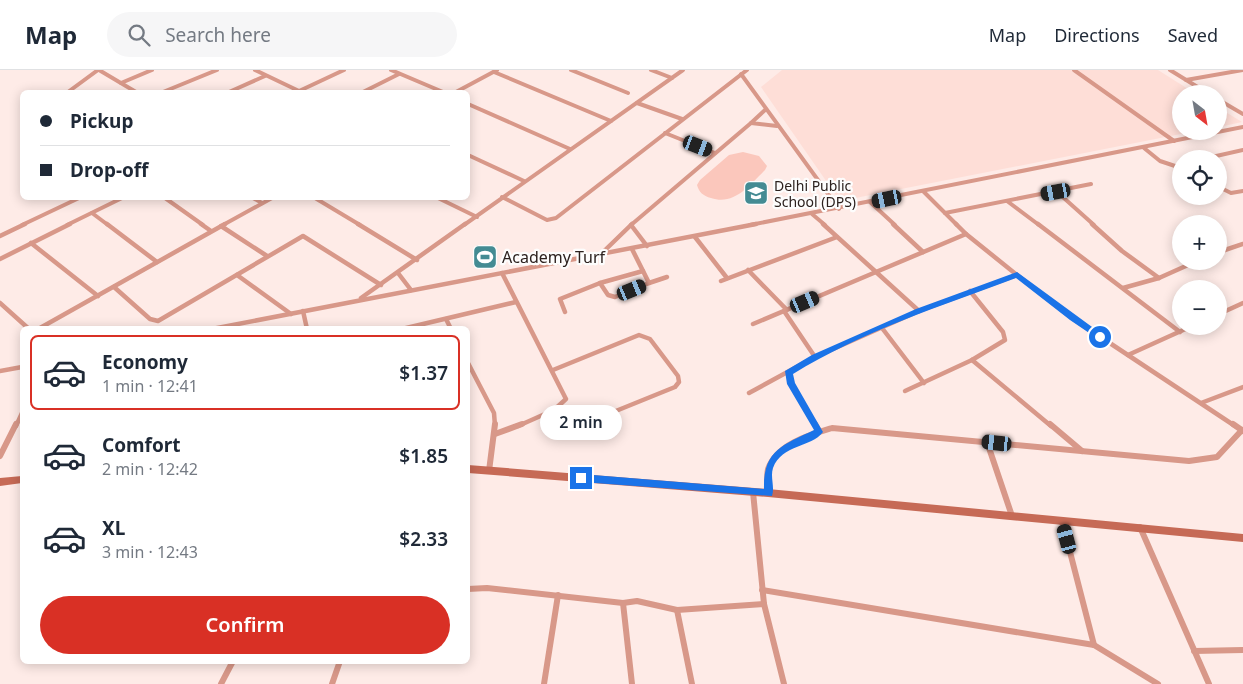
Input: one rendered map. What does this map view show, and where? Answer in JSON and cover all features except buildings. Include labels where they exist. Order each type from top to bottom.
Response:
[{"type":"street","points":[[71,90],[98,70],[133,90]]},
{"type":"street","points":[[121,83],[152,70]]},
{"type":"street","points":[[168,90],[217,70]]},
{"type":"street","points":[[255,70],[294,90]]},
{"type":"street","points":[[302,90],[344,70]]},
{"type":"street","points":[[391,70],[438,90]]},
{"type":"street","points":[[571,70],[628,93]]},
{"type":"street","points":[[651,70],[672,78]]},
{"type":"street","points":[[358,301],[477,217],[524,181],[683,70]]},
{"type":"street","points":[[502,197],[547,220],[556,218],[746,70]]},
{"type":"street","points":[[1074,70],[1174,141]]},
{"type":"street","points":[[1170,70],[1194,85]]},
{"type":"street","points":[[1186,80],[1243,70]]},
{"type":"street","points":[[460,90],[496,71],[611,121]]},
{"type":"street","points":[[367,90],[398,74]]},
{"type":"street","points":[[741,74],[765,110],[838,209]]},
{"type":"street","points":[[234,90],[266,76]]},
{"type":"street","points":[[637,103],[682,119]]},
{"type":"street","points":[[470,105],[570,149]]},
{"type":"street","points":[[1228,105],[1243,114]]},
{"type":"street","points":[[600,255],[631,225],[765,110]]},
{"type":"street","points":[[751,123],[777,126]]},
{"type":"street","points":[[228,326],[411,290],[632,250],[1243,127]]},
{"type":"street","points":[[665,133],[715,152]]},
{"type":"street","points":[[1144,148],[1160,161],[1172,164]]},
{"type":"street","points":[[1227,154],[1243,150]]},
{"type":"street","points":[[470,156],[524,181]]},
{"type":"street","points":[[945,213],[1091,184]]},
{"type":"street","points":[[1227,192],[1231,194],[1243,190]]},
{"type":"street","points":[[768,493],[768,470],[774,458],[785,448],[832,428],[1189,461],[1207,460],[1217,457],[1242,430],[1072,318],[966,234],[923,191]]},
{"type":"street","points":[[1056,192],[1122,251],[1159,278]]},
{"type":"street","points":[[0,236],[75,200]]},
{"type":"street","points":[[0,259],[118,200]]},
{"type":"street","points":[[168,200],[212,231]]},
{"type":"street","points":[[257,200],[262,203]]},
{"type":"street","points":[[44,326],[268,200]]},
{"type":"street","points":[[318,200],[417,260]]},
{"type":"street","points":[[442,200],[477,217]]},
{"type":"street","points":[[1007,201],[1172,326]]},
{"type":"street","points":[[870,202],[923,252]]},
{"type":"street","points":[[92,213],[157,262]]},
{"type":"street","points":[[812,214],[919,311]]},
{"type":"street","points":[[631,225],[647,246]]},
{"type":"street","points":[[221,226],[267,256]]},
{"type":"street","points":[[753,324],[966,234]]},
{"type":"street","points":[[114,286],[150,319],[158,321],[298,238],[306,237],[381,285]]},
{"type":"street","points":[[695,237],[727,278]]},
{"type":"street","points":[[721,281],[837,237]]},
{"type":"street","points":[[31,243],[98,296]]},
{"type":"street","points":[[1227,249],[1243,244]]},
{"type":"street","points":[[632,250],[649,283]]},
{"type":"street","points":[[748,270],[785,311],[814,357]]},
{"type":"street","points":[[1123,288],[1159,278],[1177,270]]},
{"type":"street","points":[[565,312],[560,299],[600,283],[643,271]]},
{"type":"street","points":[[398,274],[411,290]]},
{"type":"street","points":[[495,434],[543,415],[566,399],[553,370],[502,274]]},
{"type":"street","points":[[237,275],[291,314]]},
{"type":"street","points":[[749,392],[788,373],[814,357],[919,311],[1017,275]]},
{"type":"street","points":[[600,283],[608,295],[615,297],[667,277]]},
{"type":"street","points":[[905,391],[972,360],[1005,340],[1003,332],[970,291]]},
{"type":"street","points":[[415,326],[516,302]]},
{"type":"street","points":[[0,303],[26,326]]},
{"type":"street","points":[[1227,310],[1243,303]]},
{"type":"street","points":[[303,311],[306,326]]},
{"type":"street","points":[[446,319],[450,326]]},
{"type":"street","points":[[882,328],[924,383]]},
{"type":"street","points":[[1128,355],[1173,335]]},
{"type":"street","points":[[553,370],[639,336],[650,339],[678,376],[679,382],[675,387],[601,417]]},
{"type":"street","points":[[972,360],[1082,452]]},
{"type":"street","points":[[0,372],[20,367]]},
{"type":"street","points":[[470,367],[494,413],[495,434],[489,471]]},
{"type":"street","points":[[788,373],[791,384],[819,432]]},
{"type":"street","points":[[1201,403],[1243,387]]},
{"type":"street","points":[[0,456],[20,417]]},
{"type":"street","points":[[987,442],[1012,517]]},
{"type":"street","points":[[470,469],[768,493],[1243,538]]},
{"type":"street","points":[[0,482],[20,480]]},
{"type":"street","points":[[753,492],[764,604],[784,684]]},
{"type":"street","points":[[1062,521],[1094,645]]},
{"type":"street","points":[[1140,527],[1209,684]]},
{"type":"street","points":[[470,589],[487,588],[623,603],[637,601],[677,610],[764,604]]},
{"type":"street","points":[[762,590],[1094,645],[1158,684]]},
{"type":"street","points":[[544,684],[558,596]]},
{"type":"street","points":[[623,603],[632,684]]},
{"type":"street","points":[[677,610],[692,684]]},
{"type":"street","points":[[1194,651],[1243,650]]},
{"type":"street","points":[[221,684],[231,664]]},
{"type":"street","points":[[332,684],[339,664]]},
{"type":"shaded area","points":[[782,70],[1158,70],[1182,85],[1172,85],[1172,136],[840,201],[761,87]]},
{"type":"shaded area","points":[[1228,113],[1242,122],[1228,125]]},
{"type":"shaded area","points":[[743,152],[759,156],[767,166],[741,193],[734,197],[719,200],[706,196],[699,190],[697,185],[700,180],[729,155]]},
{"type":"place","name":"Delhi Public School (DPS)","points":[[756,193]]},
{"type":"place","name":"Academy Turf","points":[[485,257]]},
{"type":"route","points":[[581,478],[768,493],[768,470],[774,458],[785,448],[819,432],[791,384],[788,373],[814,357],[919,311],[1017,275],[1072,318],[1100,337]]}]
